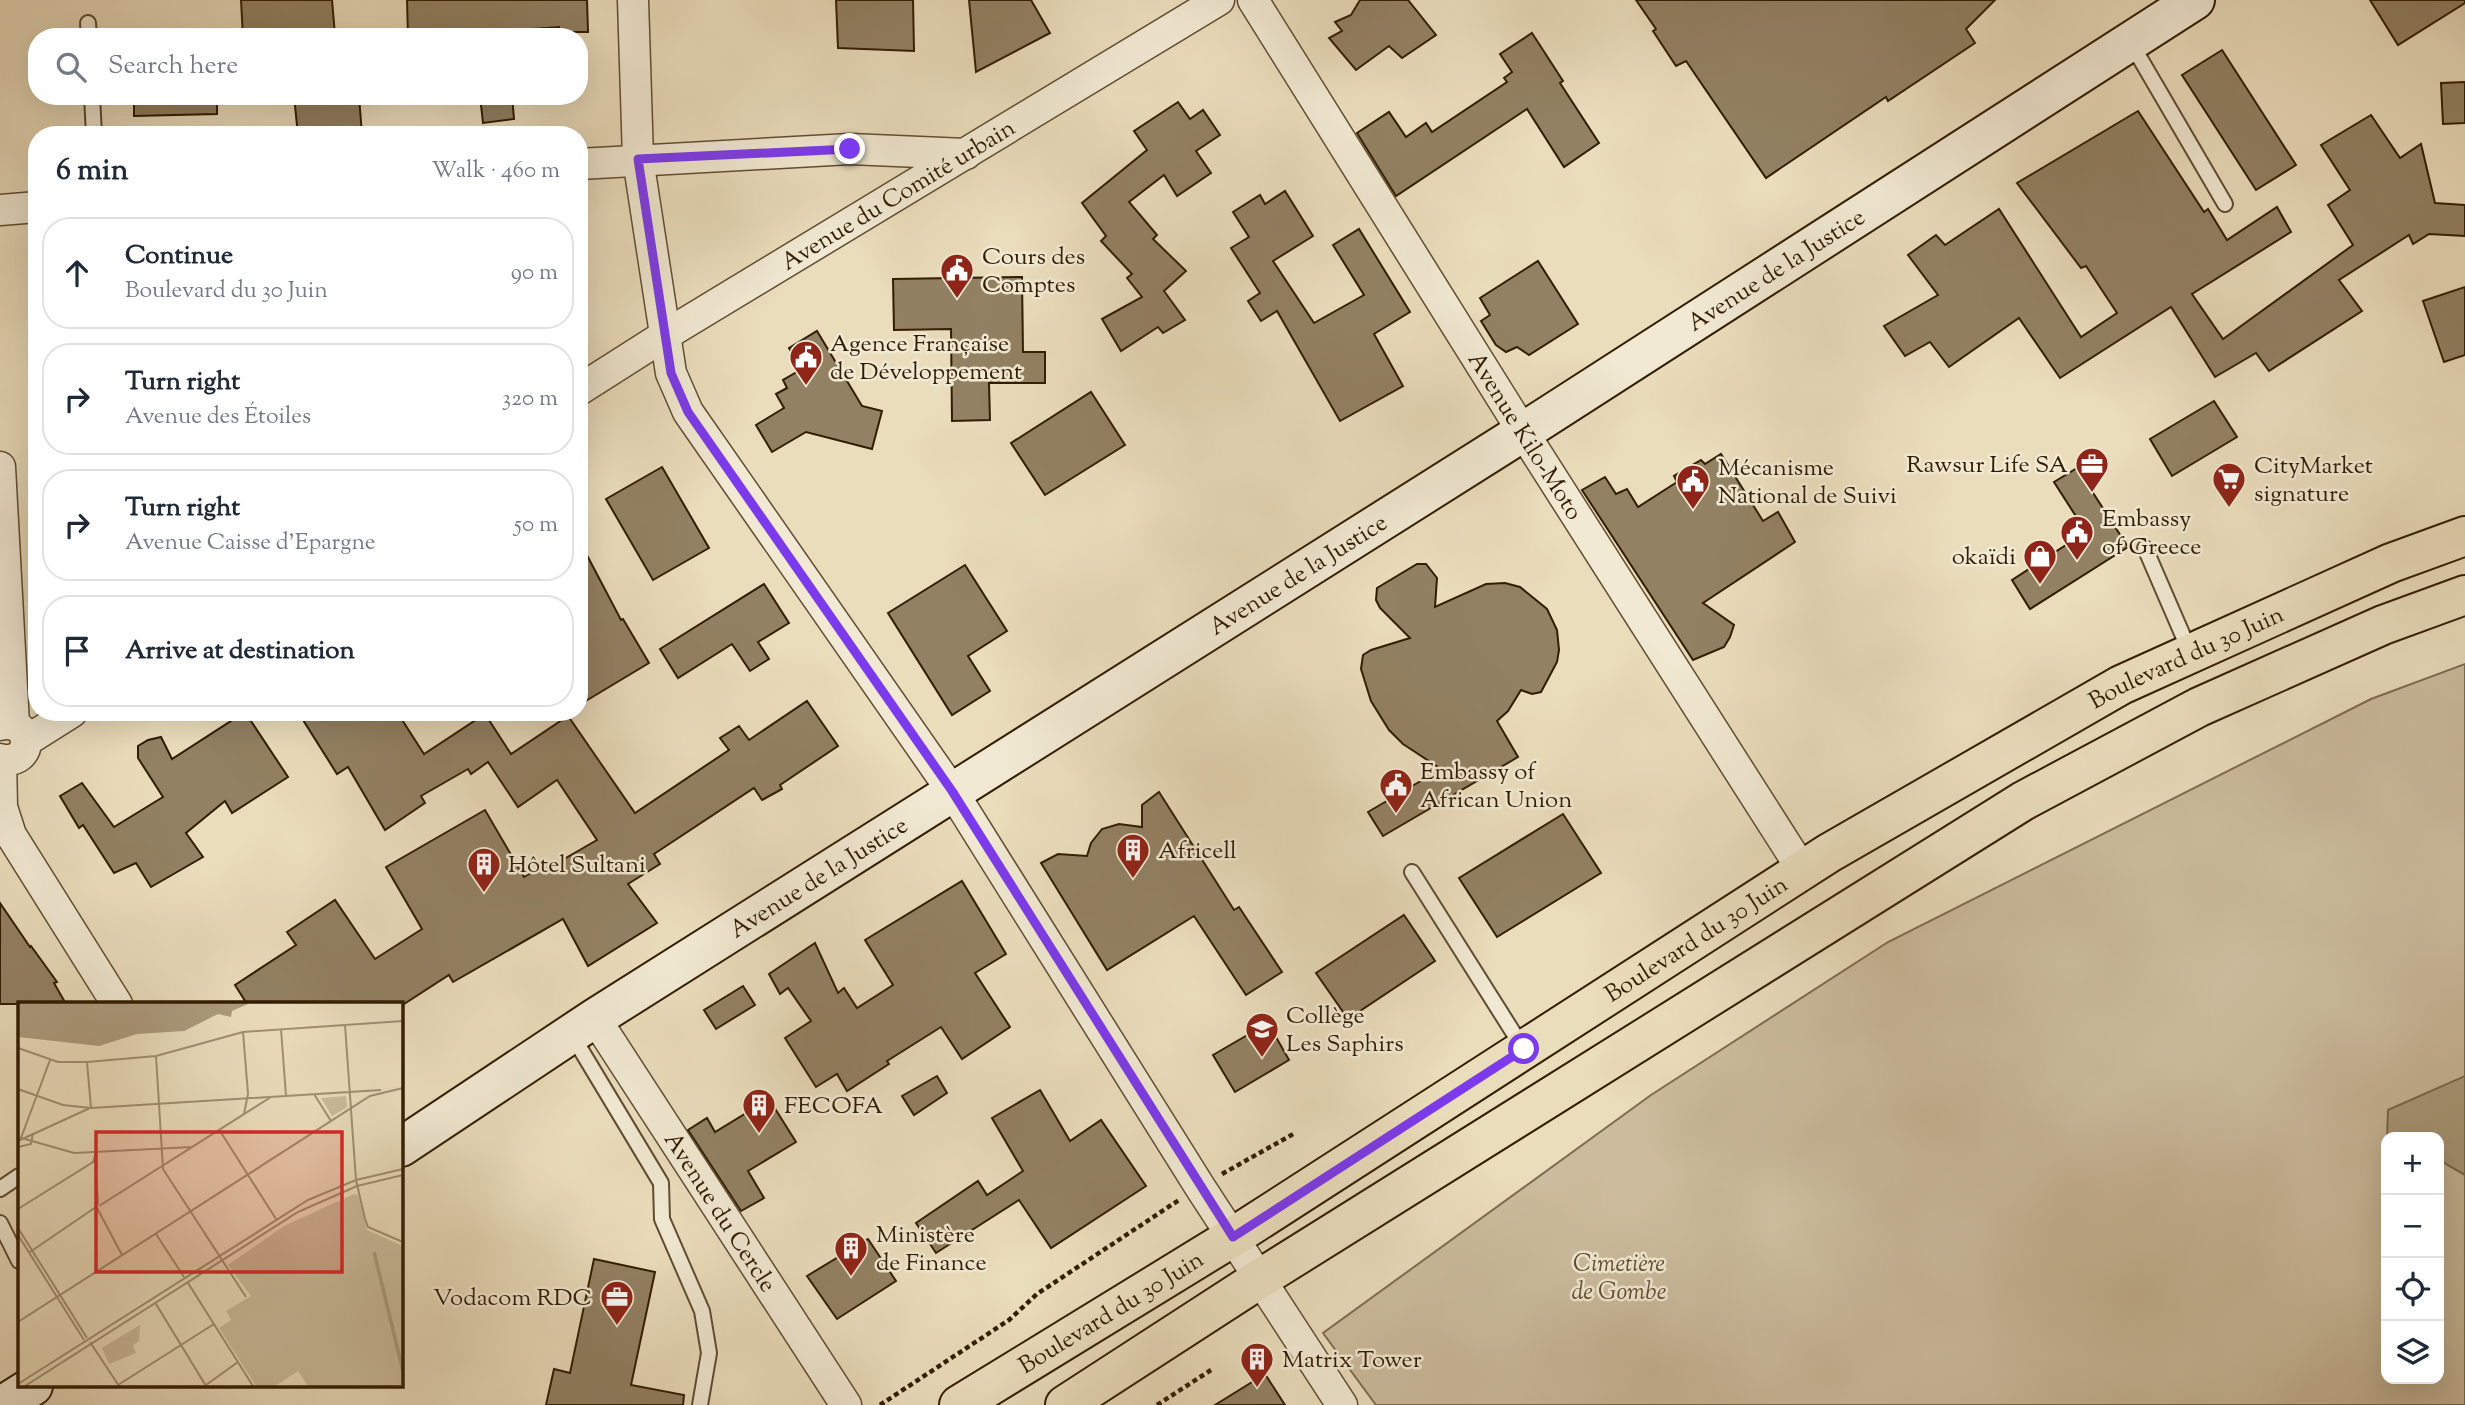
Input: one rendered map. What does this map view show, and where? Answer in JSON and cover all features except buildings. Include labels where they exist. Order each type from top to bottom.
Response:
[{"type":"main road","name":"Avenue de la Justice","points":[[402,1146],[583,1026],[1523,432],[2195,0]]},
{"type":"main road","name":"Boulevard du 30 Juin","points":[[959,1405],[1233,1237],[1829,853],[2121,685],[2391,563],[2465,536]]},
{"type":"main road","name":"Boulevard du 30 Juin","points":[[1065,1405],[2022,801],[2199,707],[2383,625],[2465,595]]},
{"type":"main road","points":[[3,1405],[30,1388]]},
{"type":"street","points":[[633,0],[638,159],[671,373],[688,412],[952,791],[1200,1187],[1342,1405]]},
{"type":"street","name":"Avenue du Comité urbain","points":[[588,384],[1219,0]]},
{"type":"street","name":"Avenue Kilo-Moto","points":[[1253,0],[1523,432],[1803,871]]},
{"type":"street","points":[[588,163],[850,149],[966,154]]},
{"type":"street","points":[[0,209],[28,207]]},
{"type":"street","points":[[0,467],[13,730],[25,748],[16,759],[1,759],[2,807],[11,835],[116,1002]]},
{"type":"street","points":[[13,730],[42,721]]},
{"type":"street","name":"Avenue du Cercle","points":[[583,1026],[846,1405]]},
{"type":"lane","points":[[2130,42],[2225,204]]},
{"type":"lane","points":[[92,105],[94,126]]},
{"type":"lane","points":[[2145,548],[2190,653]]},
{"type":"lane","points":[[1412,872],[1524,1049]]},
{"type":"lane","points":[[583,1026],[661,1183],[662,1219],[702,1311],[709,1353],[700,1405]]},
{"type":"lane","points":[[0,1189],[18,1177]]},
{"type":"lane","points":[[0,1223],[18,1259]]},
{"type":"path","points":[[880,1405],[1009,1320],[1037,1294],[1200,1187],[1295,1133]]},
{"type":"path","points":[[1157,1405],[1211,1370]]},
{"type":"green space","name":"Cimetière de Gombe","points":[[2465,664],[2465,1405],[1376,1405],[1323,1333],[1651,1095],[1888,942],[2371,699]]},
{"type":"shaded area","points":[[2465,1076],[2465,1175],[2444,1163],[2444,1132],[2387,1132],[2388,1110]]},
{"type":"place","name":"Cours des Comptes","points":[[957,300]]},
{"type":"place","name":"Agence Française de Développement","points":[[806,387]]},
{"type":"place","name":"Rawsur Life SA","points":[[2092,494]]},
{"type":"place","name":"CityMarket signature","points":[[2229,509]]},
{"type":"place","name":"Mécanisme National de Suivi","points":[[1693,511]]},
{"type":"place","name":"Embassy of Greece","points":[[2077,562]]},
{"type":"place","name":"okaïdi","points":[[2040,586]]},
{"type":"place","name":"Embassy of African Union","points":[[1396,815]]},
{"type":"place","name":"Africell","points":[[1133,880]]},
{"type":"place","name":"Hôtel Sultani","points":[[484,894]]},
{"type":"place","name":"Collège Les Saphirs","points":[[1262,1059]]},
{"type":"place","name":"FECOFA","points":[[759,1135]]},
{"type":"place","name":"Ministère de Finance","points":[[851,1278]]},
{"type":"place","name":"Vodacom RDC","points":[[617,1327]]},
{"type":"place","name":"Matrix Tower","points":[[1257,1389]]},
{"type":"route","points":[[850,149],[638,159],[671,373],[688,412],[952,791],[1233,1237],[1524,1049]]}]
